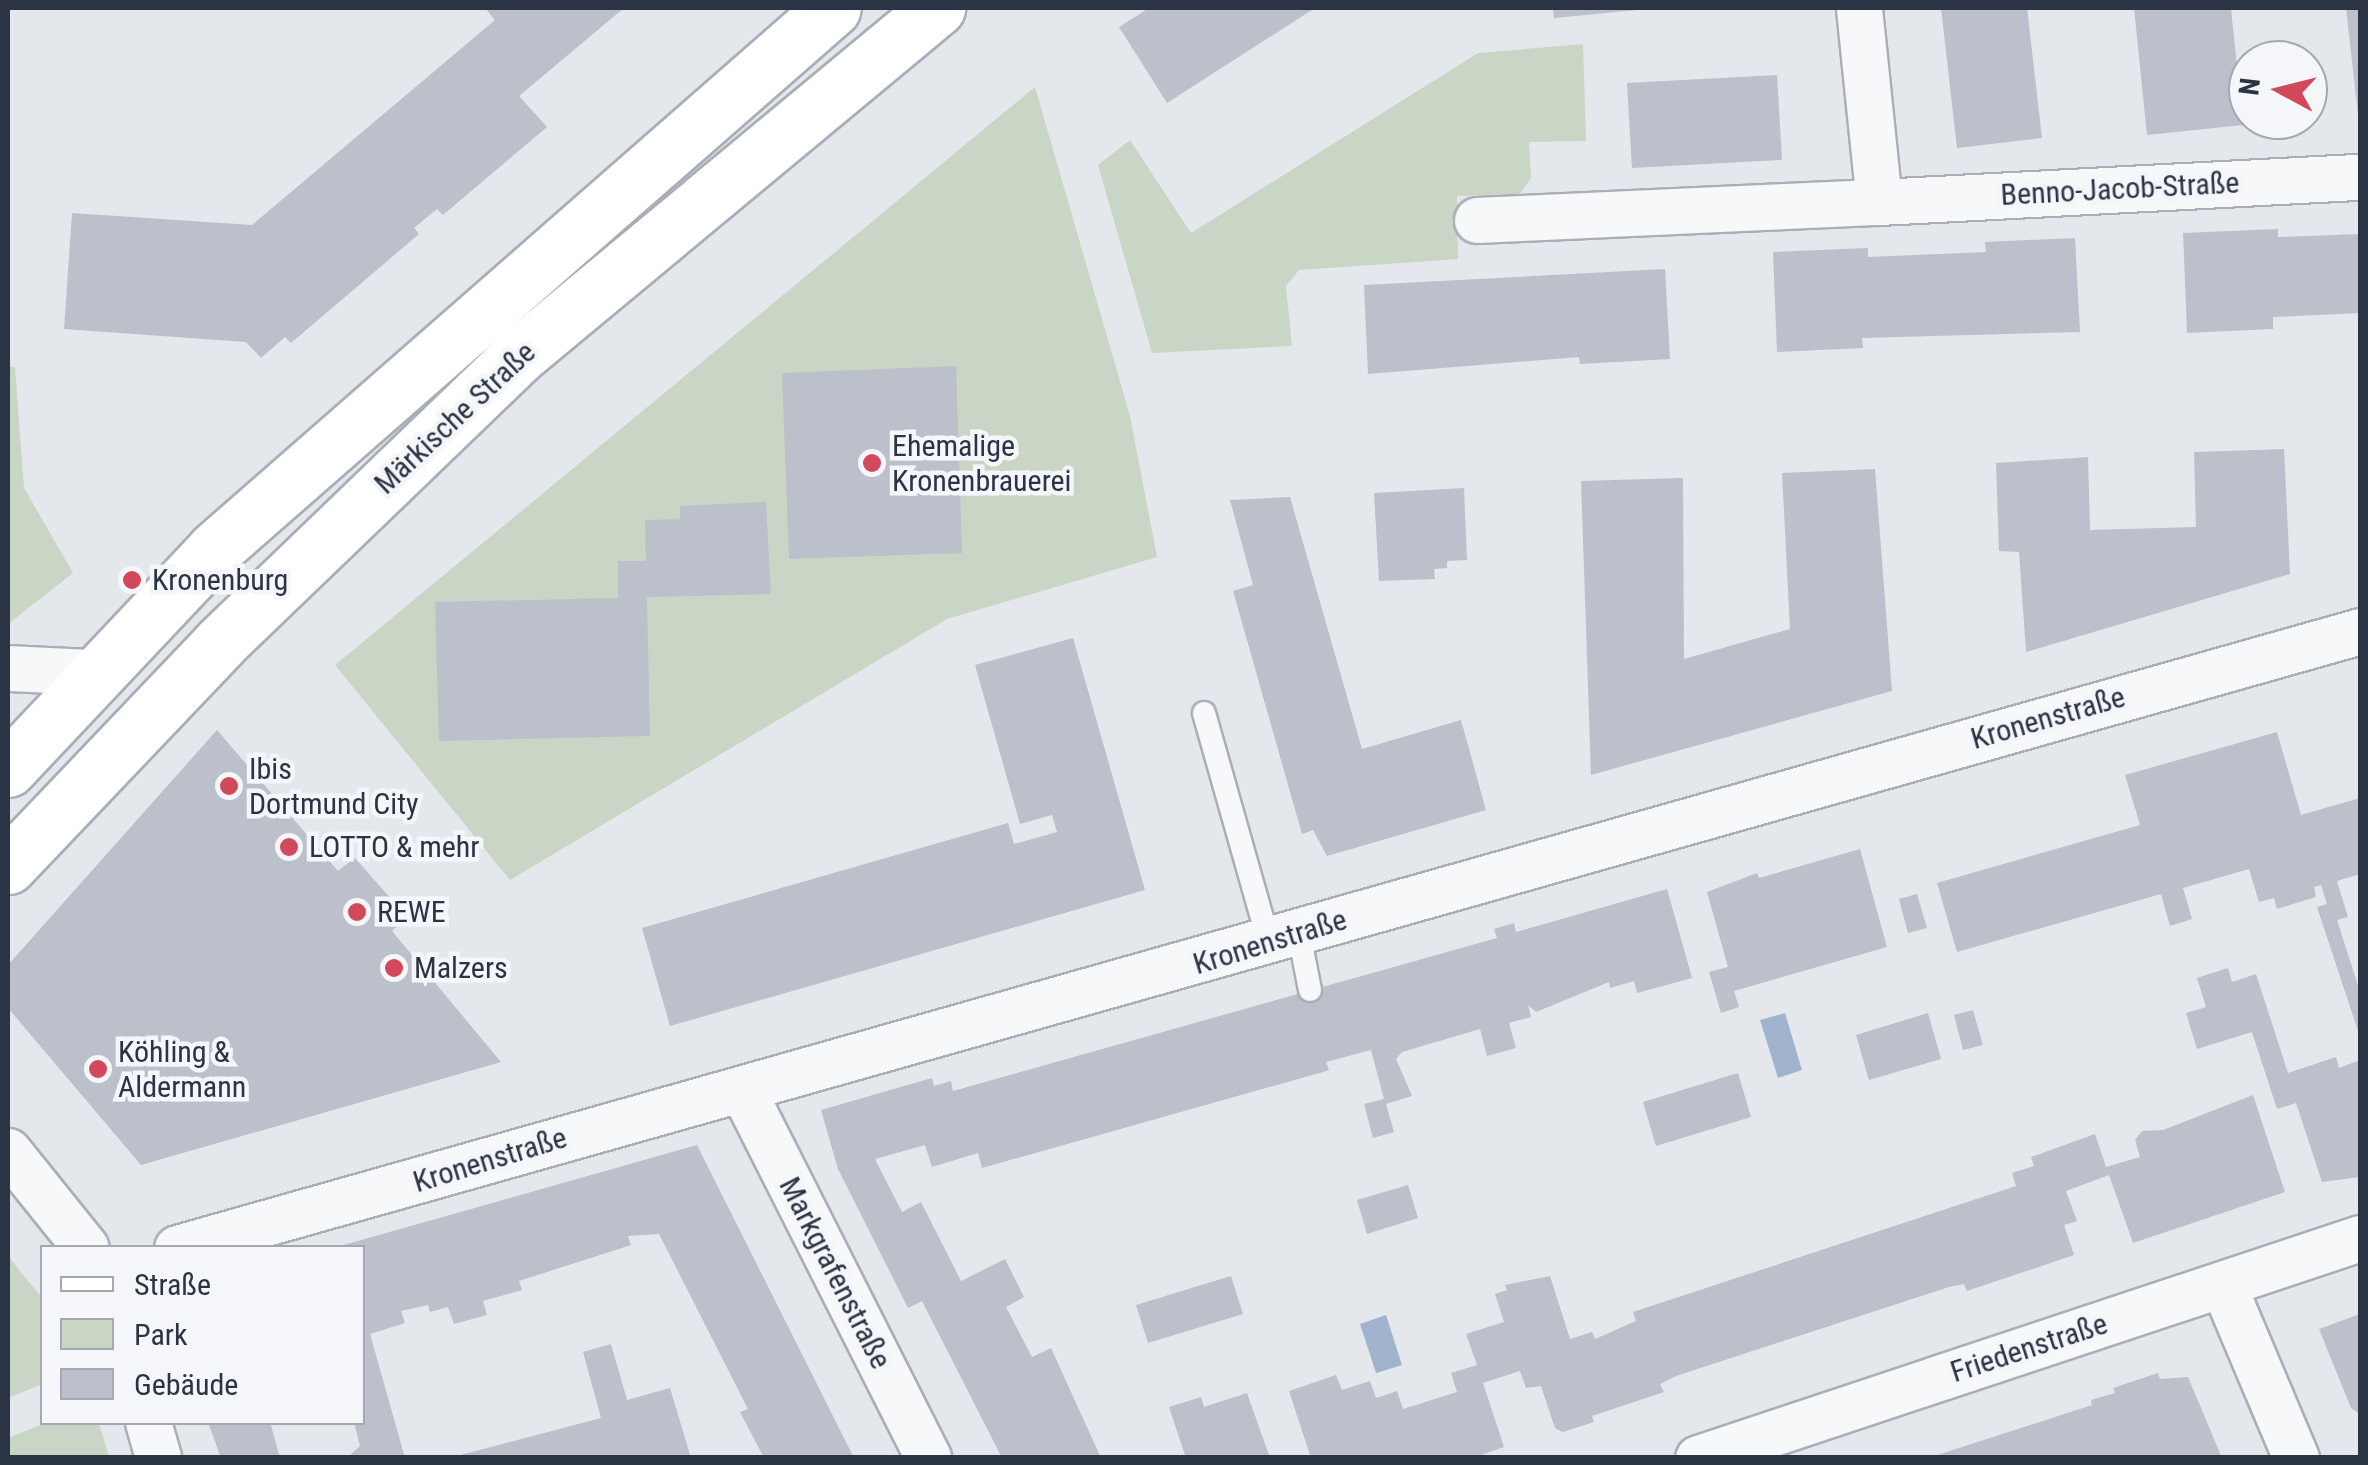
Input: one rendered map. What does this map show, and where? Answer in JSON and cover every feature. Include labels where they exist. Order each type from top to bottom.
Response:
[{"type":"main road","name":"Märkische Straße","points":[[8,769],[94,672],[215,550],[833,8]]},
{"type":"main road","name":"Märkische Straße","points":[[8,866],[220,644],[518,356],[937,8]]},
{"type":"street","points":[[1859,8],[1879,202]]},
{"type":"street","name":"Benno-Jacob-Straße","points":[[1477,220],[2360,176]]},
{"type":"street","name":"Kronenstraße","points":[[189,1245],[2360,631]]},
{"type":"street","points":[[8,668],[94,672]]},
{"type":"street","name":"Markgrafenstraße","points":[[742,1089],[928,1458]]},
{"type":"street","points":[[8,1151],[84,1245]]},
{"type":"street","name":"Friedenstraße","points":[[1698,1458],[2360,1238]]},
{"type":"street","points":[[2224,1285],[2296,1458]]},
{"type":"street","points":[[149,1425],[158,1458]]},
{"type":"lane","points":[[1204,712],[1284,938],[1310,990]]},
{"type":"green space","points":[[1583,44],[1586,141],[1529,142],[1531,178],[1520,194],[1457,196],[1458,259],[1299,270],[1286,286],[1292,346],[1152,353],[1098,165],[1130,140],[1191,233],[1478,53]]},
{"type":"green space","name":"Ehemalige Kronenbrauerei","points":[[1035,87],[1130,416],[1157,557],[947,619],[510,880],[335,665]]},
{"type":"green space","points":[[8,366],[15,367],[24,488],[73,573],[8,624]]},
{"type":"green space","points":[[8,1256],[40,1296],[40,1385],[8,1398]]},
{"type":"green space","points":[[40,1425],[100,1425],[109,1457],[8,1457],[8,1438]]},
{"type":"water","points":[[1785,1013],[1802,1070],[1778,1078],[1760,1020]]},
{"type":"water","points":[[1386,1315],[1402,1365],[1376,1373],[1360,1324]]},
{"type":"building","points":[[485,8],[624,8],[519,96],[547,127],[443,215],[437,209],[414,228],[419,234],[291,343],[285,337],[261,358],[246,342],[64,329],[72,213],[252,225],[495,20]]},
{"type":"building","points":[[1149,8],[1315,8],[1167,103],[1119,27]]},
{"type":"building","points":[[1553,8],[1637,8],[1637,10],[1554,18]]},
{"type":"building","points":[[1941,8],[2027,8],[2042,138],[1957,148]]},
{"type":"building","points":[[2134,8],[2231,8],[2234,40],[2228,40],[2228,127],[2147,135]]},
{"type":"building","points":[[2346,8],[2360,8],[2360,114],[2358,114]]},
{"type":"building","points":[[1777,75],[1782,160],[1632,168],[1627,83]]},
{"type":"building","points":[[2278,229],[2278,237],[2360,234],[2360,313],[2273,317],[2273,329],[2187,333],[2183,233]]},
{"type":"building","points":[[2075,238],[2080,332],[1862,338],[1863,348],[1777,352],[1773,252],[1868,248],[1868,257],[1986,252],[1985,242]]},
{"type":"building","points":[[1665,269],[1670,359],[1580,364],[1579,357],[1368,374],[1364,285]]},
{"type":"building","name":"Ehemalige Kronenbrauerei","points":[[956,366],[962,553],[789,559],[782,373]]},
{"type":"building","points":[[2284,449],[2290,574],[2026,652],[2019,552],[1999,551],[1996,463],[2088,457],[2090,530],[2196,527],[2194,452]]},
{"type":"building","points":[[1875,469],[1892,691],[1591,775],[1581,481],[1683,478],[1684,659],[1790,629],[1782,473]]},
{"type":"building","points":[[1464,488],[1467,560],[1447,561],[1447,568],[1434,569],[1435,579],[1379,581],[1374,493]]},
{"type":"building","points":[[1290,497],[1362,749],[1461,720],[1486,810],[1327,856],[1313,830],[1302,834],[1233,591],[1253,585],[1230,500]]},
{"type":"building","points":[[766,502],[771,594],[647,597],[650,736],[439,741],[435,602],[618,598],[618,561],[646,561],[645,520],[680,519],[680,506]]},
{"type":"building","points":[[1073,638],[1145,890],[670,1026],[642,928],[1008,823],[1014,844],[1057,832],[1052,815],[1020,824],[975,665]]},
{"type":"building","points":[[217,730],[338,871],[355,858],[407,917],[392,931],[501,1062],[141,1165],[8,1008],[8,965]]},
{"type":"building","points":[[2277,732],[2301,815],[2360,798],[2360,874],[2337,881],[2348,917],[2337,920],[2360,992],[2360,1037],[2317,907],[2327,904],[2321,885],[2314,887],[2316,897],[2277,909],[2274,898],[2259,902],[2249,869],[2183,888],[2192,919],[2170,926],[2161,894],[1957,952],[1937,883],[2140,825],[2125,775]]},
{"type":"building","points":[[1860,849],[1887,947],[1734,991],[1739,1007],[1721,1013],[1709,972],[1728,967],[1707,892],[1757,873],[1759,878]]},
{"type":"building","points":[[1667,889],[1692,978],[1637,993],[1634,981],[1610,988],[1609,982],[1536,1012],[1528,1005],[1531,1017],[1509,1023],[1516,1048],[1487,1056],[1480,1029],[1402,1052],[1396,1059],[1412,1096],[1386,1104],[1394,1132],[1373,1138],[1364,1104],[1384,1099],[1371,1050],[1326,1062],[1329,1070],[1323,1072],[982,1168],[978,1153],[932,1167],[925,1145],[875,1159],[902,1212],[921,1202],[961,1281],[1005,1259],[1024,1297],[1006,1307],[1032,1357],[1051,1348],[1101,1458],[1002,1458],[922,1301],[908,1308],[838,1169],[821,1110],[932,1078],[934,1086],[951,1081],[953,1091],[1497,938],[1494,929],[1514,923],[1516,932]]},
{"type":"building","points":[[1917,894],[1927,928],[1908,933],[1899,899]]},
{"type":"building","points":[[2228,968],[2232,982],[2256,974],[2288,1073],[2336,1057],[2339,1068],[2360,1060],[2360,1177],[2322,1182],[2296,1103],[2277,1109],[2252,1032],[2197,1049],[2186,1013],[2206,1007],[2197,978]]},
{"type":"building","points":[[1973,1010],[1983,1045],[1963,1050],[1954,1015]]},
{"type":"building","points":[[1928,1013],[1941,1059],[1869,1080],[1856,1035]]},
{"type":"building","points":[[1738,1073],[1751,1117],[1656,1146],[1643,1102]]},
{"type":"building","points":[[2253,1095],[2285,1192],[2133,1243],[2109,1175],[2066,1191],[2077,1221],[2064,1225],[2074,1255],[1967,1291],[1964,1284],[1949,1287],[1676,1376],[1660,1384],[1664,1392],[1592,1416],[1594,1422],[1563,1432],[1555,1428],[1541,1386],[1526,1388],[1520,1371],[1483,1383],[1504,1447],[1472,1458],[1311,1458],[1289,1391],[1336,1375],[1342,1390],[1370,1381],[1376,1398],[1397,1391],[1403,1409],[1457,1392],[1451,1373],[1477,1365],[1466,1334],[1504,1322],[1495,1294],[1507,1290],[1505,1285],[1550,1276],[1570,1339],[1592,1332],[1595,1339],[1636,1321],[1633,1312],[2016,1186],[2012,1173],[2034,1166],[2031,1157],[2095,1134],[2106,1167],[2140,1157],[2135,1140],[2142,1131],[2163,1130]]},
{"type":"building","points":[[697,1145],[854,1458],[764,1458],[740,1412],[748,1409],[659,1234],[628,1236],[631,1245],[519,1281],[522,1290],[483,1301],[487,1315],[454,1324],[448,1307],[430,1312],[428,1305],[401,1311],[405,1323],[370,1334],[405,1458],[347,1458],[360,1446],[355,1425],[365,1425],[365,1245],[344,1245]]},
{"type":"building","points":[[1408,1185],[1418,1218],[1367,1234],[1357,1200]]},
{"type":"building","points":[[1231,1276],[1243,1314],[1148,1343],[1136,1305]]},
{"type":"building","points":[[2360,1314],[2360,1414],[2351,1408],[2319,1329]]},
{"type":"building","points":[[611,1344],[627,1400],[670,1388],[691,1458],[449,1458],[601,1418],[583,1352]]},
{"type":"building","points":[[2158,1373],[2160,1379],[2188,1377],[2222,1458],[1928,1458],[2092,1405],[2091,1400],[2115,1393],[2113,1388]]},
{"type":"building","points":[[1247,1393],[1270,1458],[1186,1458],[1169,1407],[1201,1397],[1204,1407]]},
{"type":"building","points":[[209,1425],[271,1425],[280,1458],[221,1458]]},
{"type":"place","name":"Ehemalige Kronenbrauerei","points":[[872,463]]},
{"type":"place","name":"Kronenburg","points":[[132,580]]},
{"type":"place","name":"Ibis Dortmund City","points":[[229,786]]},
{"type":"place","name":"LOTTO & mehr","points":[[289,847]]},
{"type":"place","name":"REWE","points":[[357,912]]},
{"type":"place","name":"Malzers","points":[[394,968]]},
{"type":"place","name":"Köhling & Aldermann","points":[[98,1069]]}]
